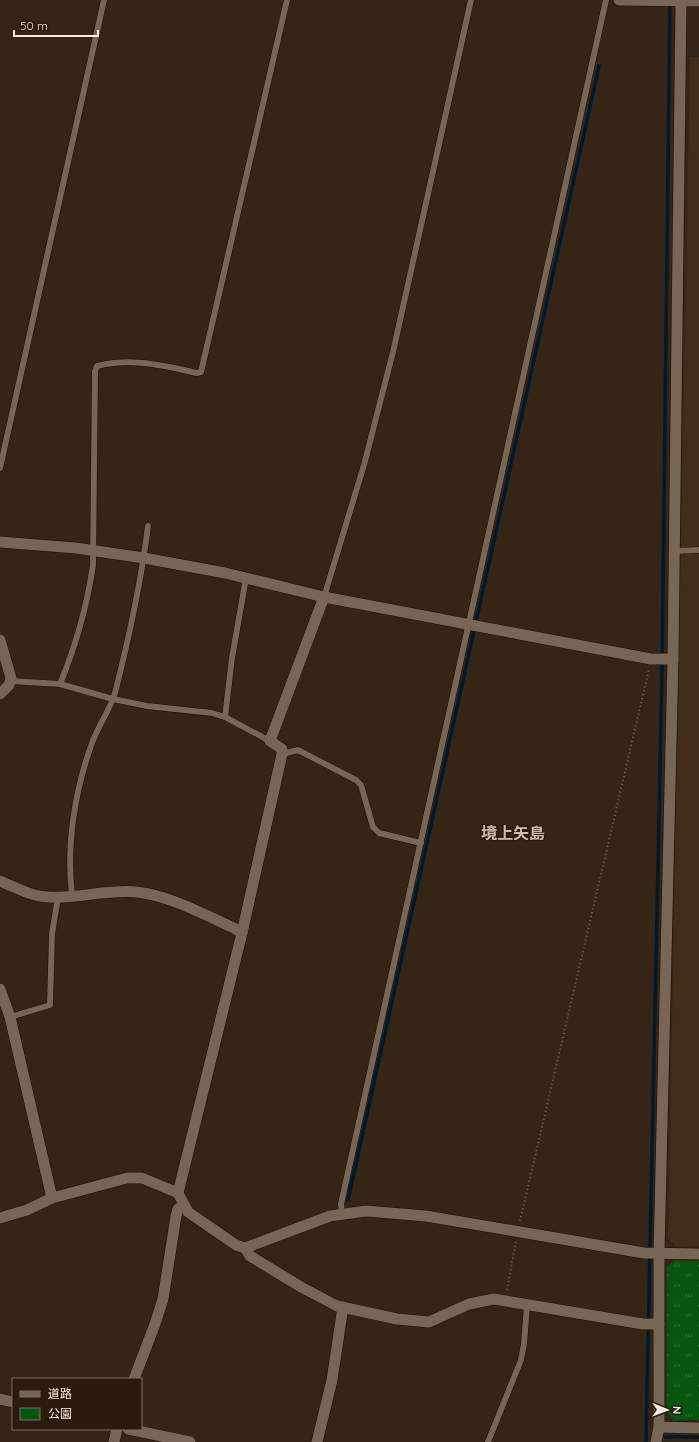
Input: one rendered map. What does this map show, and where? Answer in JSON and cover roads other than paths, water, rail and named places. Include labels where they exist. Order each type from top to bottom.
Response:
[{"type":"street","points":[[619,0],[699,1]]},
{"type":"street","points":[[656,1442],[659,1427],[657,1254],[673,659],[681,1]]},
{"type":"street","points":[[0,542],[93,550],[144,558],[246,578],[324,597],[651,659],[673,659]]},
{"type":"street","points":[[324,597],[270,741],[282,748],[282,754],[242,933],[178,1193],[183,1205],[196,1218],[231,1243],[245,1248],[250,1256],[301,1287],[343,1307],[422,1322],[429,1322],[481,1301],[494,1300],[643,1324],[659,1324]]},
{"type":"street","points":[[0,640],[11,681],[0,694]]},
{"type":"street","points":[[0,880],[32,894],[44,897],[122,891],[150,895],[177,902],[242,933]]},
{"type":"street","points":[[0,989],[10,1017],[52,1198]]},
{"type":"street","points":[[0,1218],[27,1210],[52,1198],[127,1178],[135,1177],[178,1193]]},
{"type":"street","points":[[134,1378],[161,1305],[176,1216],[178,1209],[183,1205]]},
{"type":"street","points":[[245,1248],[317,1220],[356,1211],[399,1213],[518,1231],[644,1253],[699,1254]]},
{"type":"street","points":[[317,1442],[332,1380],[343,1307]]},
{"type":"street","points":[[0,1399],[12,1402]]},
{"type":"street","points":[[659,1427],[699,1428]]},
{"type":"street","points":[[114,1442],[117,1430]]},
{"type":"street","points":[[133,1430],[190,1442]]},
{"type":"lane","points":[[0,468],[104,0]]},
{"type":"lane","points":[[60,684],[82,624],[89,593],[93,550],[94,378],[97,366],[111,363],[160,364],[197,373],[201,372],[287,0]]},
{"type":"lane","points":[[324,597],[364,465],[393,352],[471,0]]},
{"type":"lane","points":[[342,1213],[341,1204],[606,0]]},
{"type":"lane","points":[[72,895],[70,880],[74,813],[82,775],[92,742],[112,699],[131,625],[144,558],[148,526]]},
{"type":"lane","points":[[674,550],[699,550]]},
{"type":"lane","points":[[225,717],[232,658],[246,578]]},
{"type":"lane","points":[[11,681],[60,684],[112,699],[147,706],[193,710],[225,717],[270,741]]},
{"type":"lane","points":[[282,754],[298,750],[356,780],[364,789],[373,827],[379,833],[421,843]]},
{"type":"lane","points":[[10,1017],[50,1005],[52,934],[58,897]]},
{"type":"lane","points":[[488,1442],[521,1360],[524,1344],[527,1305]]},
{"type":"waterway","points":[[646,1442],[662,671],[670,1]]},
{"type":"waterway","points":[[348,1200],[599,66]]},
{"type":"waterway","points":[[665,1437],[699,1437]]},
{"type":"district","name":"境上矢島","points":[[513,833]]}]
